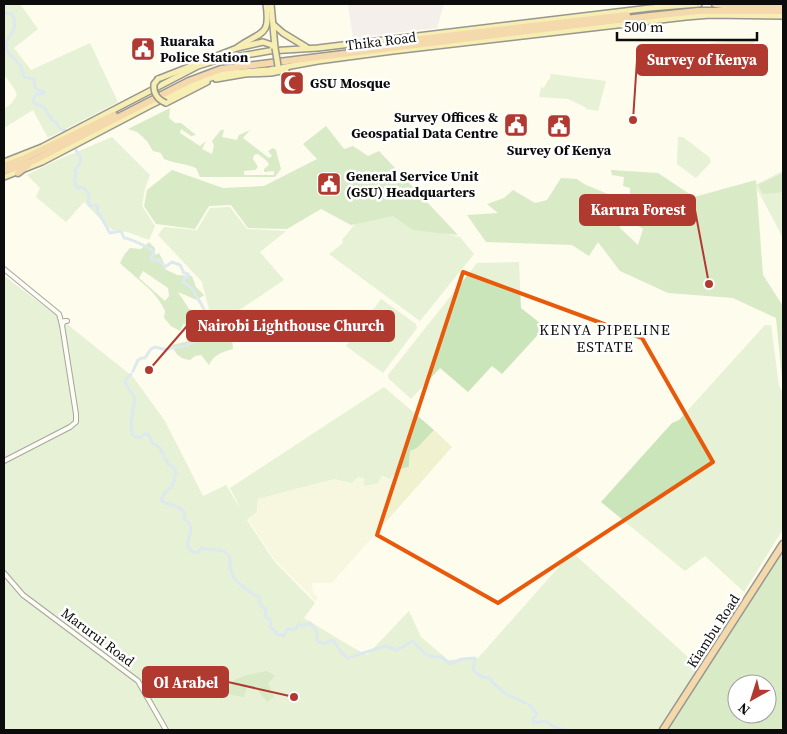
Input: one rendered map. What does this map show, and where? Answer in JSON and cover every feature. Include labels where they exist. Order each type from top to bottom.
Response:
[{"type":"highway","points":[[715,4],[728,8]]},
{"type":"highway","name":"Thika Road","points":[[728,8],[783,6]]},
{"type":"highway","name":"Thika Road","points":[[562,25],[584,25],[698,7]]},
{"type":"highway","name":"Thika Road","points":[[4,164],[25,158],[195,78],[221,69],[698,7],[783,11]]},
{"type":"highway","points":[[710,15],[728,8]]},
{"type":"highway","points":[[562,25],[576,17]]},
{"type":"highway","points":[[562,25],[577,30]]},
{"type":"highway","points":[[391,38],[404,44]]},
{"type":"highway","points":[[393,51],[404,44]]},
{"type":"highway","name":"Thika Road","points":[[4,171],[33,161],[97,125],[212,67],[308,51],[404,44]]},
{"type":"highway","points":[[97,125],[110,112]]},
{"type":"highway","points":[[97,125],[122,120]]},
{"type":"highway","points":[[42,147],[52,144]]},
{"type":"highway","points":[[18,173],[33,161]]},
{"type":"highway","name":"Kiambu Road","points":[[663,730],[783,544]]},
{"type":"main road","points":[[266,4],[268,22],[266,28],[258,36],[237,48],[158,79],[154,84],[155,92],[161,101],[166,103],[210,80],[245,74],[284,71],[298,65]]},
{"type":"main road","points":[[270,4],[273,25],[273,47],[277,67]]},
{"type":"main road","name":"Thika Road","points":[[4,164],[42,147],[197,65],[217,60],[269,51],[308,51],[391,38],[576,17],[698,7]]},
{"type":"main road","name":"Thika Road","points":[[4,177],[18,173],[77,145],[151,105],[231,72],[263,70],[393,51],[710,15],[783,16]]},
{"type":"main road","points":[[273,25],[308,51]]},
{"type":"main road","points":[[237,48],[263,42],[273,47]]},
{"type":"main road","points":[[263,70],[271,73]]},
{"type":"street","points":[[4,269],[59,314],[76,414],[76,422],[66,429],[4,461]]},
{"type":"street","points":[[62,325],[65,321],[68,321]]},
{"type":"street","name":"Marurui Road","points":[[4,573],[23,595],[138,681],[166,730]]},
{"type":"highlighted area","points":[[463,272],[642,338],[713,462],[498,603],[377,535]]},
{"type":"shaded area","points":[[348,4],[444,4],[437,28],[353,38]]},
{"type":"green space","points":[[4,4],[20,4],[38,29],[14,48],[31,70],[90,43],[118,102],[48,138],[33,110],[4,128],[4,109],[11,104],[17,95],[4,74]]},
{"type":"green space","points":[[756,38],[741,71],[717,66],[708,58],[711,43]]},
{"type":"green space","points":[[551,74],[606,81],[598,111],[586,109],[568,99],[539,97],[541,87],[544,88]]},
{"type":"green space","points":[[170,108],[169,118],[175,123],[181,123],[196,135],[191,136],[181,129],[180,133],[200,146],[206,141],[202,149],[212,154],[214,146],[212,141],[221,130],[224,130],[222,137],[237,140],[239,135],[250,130],[243,138],[269,158],[272,156],[268,151],[273,148],[276,150],[281,169],[275,177],[200,177],[196,168],[164,159],[161,153],[153,151],[147,141],[137,132],[128,129]],"holes":[[[258,154],[269,165],[264,169],[264,172],[274,171],[274,175],[244,175],[244,171],[255,170],[258,167],[253,159],[254,155]]]},
{"type":"green space","points":[[326,126],[344,149],[353,146],[368,156],[379,151],[458,235],[413,230],[393,216],[351,225],[321,209],[287,229],[248,228],[231,205],[209,206],[195,229],[156,224],[144,206],[147,190],[172,170],[223,188],[264,186],[317,159],[303,144]]},
{"type":"green space","points":[[112,137],[150,175],[142,206],[155,226],[149,240],[127,232],[112,230],[84,202],[66,222],[36,197],[40,188],[27,175]]},
{"type":"green space","points":[[678,137],[683,137],[709,157],[711,162],[696,178],[677,164]]},
{"type":"green space","points":[[611,170],[658,173],[694,197],[756,180],[763,275],[783,306],[783,387],[776,318],[733,298],[668,293],[620,271],[598,242],[589,256],[572,245],[486,242],[467,215],[498,213],[487,204],[504,198],[513,190],[535,203],[547,200],[561,178],[577,179],[610,195],[621,220],[620,228],[638,245],[643,229],[633,222],[638,218],[630,203],[630,188],[623,186],[624,177],[612,175]]},
{"type":"green space","points":[[783,171],[783,238],[755,185]]},
{"type":"green space","points":[[783,173],[783,192],[763,194],[758,185]]},
{"type":"green space","points":[[378,196],[426,229],[460,237],[474,254],[420,321],[329,254],[343,243],[342,240]]},
{"type":"green space","points":[[230,207],[247,229],[286,231],[260,252],[284,280],[205,333],[209,310],[202,282],[158,235],[164,227],[197,230],[210,208]]},
{"type":"green space","points":[[149,242],[155,248],[155,255],[159,253],[165,269],[177,275],[192,276],[196,287],[204,295],[197,300],[178,292],[189,309],[199,314],[196,327],[190,334],[184,323],[180,331],[171,326],[164,318],[165,311],[156,297],[120,263],[130,248],[141,249]],"holes":[[[143,271],[168,288],[169,296],[165,301],[139,278]]]},
{"type":"green space","points":[[519,262],[521,308],[545,327],[502,374],[492,366],[468,392],[440,368],[411,399],[389,379],[388,375],[477,263]]},
{"type":"green space","points":[[4,276],[133,377],[165,421],[203,496],[226,485],[241,510],[230,488],[384,387],[434,430],[417,448],[410,451],[409,467],[399,469],[390,479],[382,476],[378,484],[364,486],[364,478],[358,477],[352,483],[334,479],[258,499],[257,512],[247,520],[274,561],[315,603],[304,618],[351,646],[367,655],[409,611],[421,637],[448,660],[478,658],[572,552],[699,667],[659,730],[4,730]]},
{"type":"green space","points":[[381,299],[416,324],[417,328],[383,373],[346,346]]},
{"type":"green space","points":[[765,325],[771,325],[779,386],[783,393],[783,529],[744,592],[705,556],[685,571],[601,502],[672,423],[679,420]]},
{"type":"green space","points":[[196,332],[204,334],[215,341],[220,339],[232,340],[233,349],[216,356],[209,365],[201,355],[195,356],[190,360],[181,357],[176,353],[172,345],[189,341]]},
{"type":"green space","points":[[434,430],[452,447],[332,583],[312,583],[313,593],[318,598],[315,601],[275,560],[248,520],[258,512],[258,499],[334,479],[351,483],[358,477],[364,478],[365,486],[378,485],[382,477],[390,479],[399,469],[410,467],[410,451],[417,448]]},
{"type":"green space","points":[[783,543],[783,730],[663,730]]},
{"type":"green space","points":[[267,671],[275,676],[268,683],[274,697],[267,702],[255,687],[247,687],[244,697],[232,695],[227,691],[234,680]]},
{"type":"waterway","points":[[4,13],[12,14],[15,22],[13,32],[6,41],[7,51],[20,65],[24,77],[34,79],[35,87],[44,92],[34,97],[34,103],[44,107],[59,128],[65,130]]},
{"type":"waterway","points":[[76,150],[81,158],[75,170],[75,184],[77,188],[83,187],[89,195],[90,206],[98,206],[97,210],[110,233],[121,231],[124,238],[154,252],[151,259],[160,261],[165,267],[172,262],[180,265],[184,273],[189,276],[183,282],[191,287],[204,309],[199,336],[194,342],[186,346],[167,350],[155,347],[151,349],[145,358],[138,360],[133,371]]},
{"type":"waterway","points":[[131,374],[125,383],[135,398],[131,422],[132,434],[135,437],[145,434],[149,435],[152,443],[160,448],[168,464],[174,468],[176,473],[172,487],[165,492],[161,500],[178,507],[184,512],[184,519],[188,521],[191,527],[187,545],[191,551],[197,553],[202,548],[223,551],[230,556],[230,568],[235,580],[259,597],[260,605],[266,609],[265,617],[271,620],[270,627],[276,634],[284,636],[287,629],[294,630],[299,624],[302,626],[310,623],[317,632],[317,641],[323,644],[333,640],[341,652],[348,658],[385,646],[397,650],[413,641],[426,654],[432,657],[442,657],[450,664],[462,659],[475,658],[473,670],[482,677],[490,678],[506,694],[530,705],[537,714],[533,719],[534,723],[545,721],[554,727],[566,730]]},
{"type":"place","name":"Ruaraka Police Station","points":[[143,49]]},
{"type":"place","name":"GSU Mosque","points":[[292,83]]},
{"type":"place","name":"Survey of Kenya","points":[[633,120]]},
{"type":"place","name":"Survey Offices & Geospatial Data Centre","points":[[516,125]]},
{"type":"place","name":"Survey Of Kenya","points":[[559,126]]},
{"type":"place","name":"General Service Unit (GSU) Headquarters","points":[[329,184]]},
{"type":"place","name":"Karura Forest","points":[[709,284]]},
{"type":"place","name":"Nairobi Lighthouse Church","points":[[149,370]]},
{"type":"place","name":"Ol Arabel","points":[[294,697]]},
{"type":"district","name":"KENYA PIPELINE ESTATE","points":[[605,338]]}]
